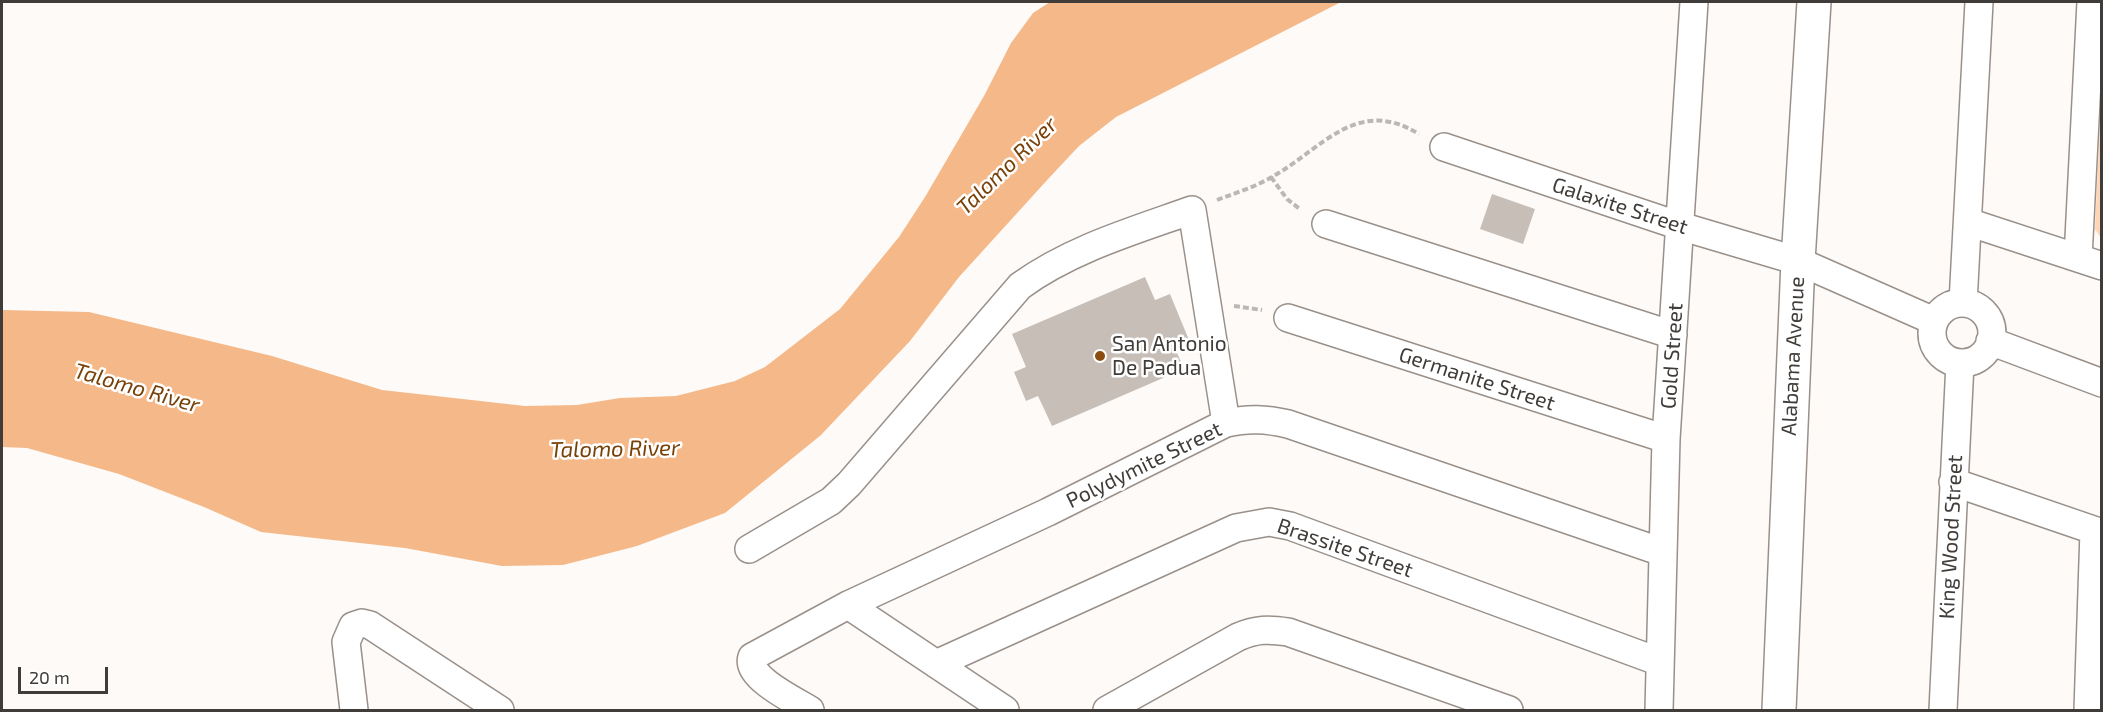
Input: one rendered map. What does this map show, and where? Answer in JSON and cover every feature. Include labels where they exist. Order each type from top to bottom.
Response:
[{"type":"street","name":"Gold Street","points":[[1659,711],[1666,439],[1694,2]]},
{"type":"street","name":"Alabama Avenue","points":[[1779,711],[1798,261],[1814,2]]},
{"type":"street","points":[[1963,303],[1979,2]]},
{"type":"street","points":[[1968,222],[2090,262],[2091,2]]},
{"type":"street","name":"Galaxite Street","points":[[1444,147],[1680,226],[1798,261],[1935,321]]},
{"type":"street","points":[[749,549],[831,501],[849,484],[1020,286],[1034,276],[1107,240],[1192,210],[1226,423]]},
{"type":"street","points":[[1326,224],[1673,334]]},
{"type":"street","points":[[1963,303],[1984,313],[1990,326],[1990,341],[1982,355],[1960,363],[1946,359],[1936,349],[1932,335],[1935,321],[1946,307],[1963,303]]},
{"type":"street","name":"Germanite Street","points":[[1288,318],[1666,439]]},
{"type":"street","points":[[1990,341],[2102,383]]},
{"type":"street","name":"King Wood Street","points":[[1943,711],[1960,363]]},
{"type":"street","name":"Polydymite Street","points":[[810,711],[754,674],[750,663],[757,653],[848,605],[1048,513],[1226,423],[1264,418],[1288,424],[1662,552]]},
{"type":"street","points":[[1953,482],[2098,532],[2088,711]]},
{"type":"street","name":"Brassite Street","points":[[936,664],[1236,528],[1269,522],[1290,526],[1660,662]]},
{"type":"street","points":[[848,605],[1005,711]]},
{"type":"street","points":[[354,711],[346,642],[353,626],[362,623],[370,625],[491,707]]},
{"type":"street","points":[[1107,711],[1238,637],[1254,630],[1269,629],[1288,632],[1509,711]]},
{"type":"path","points":[[1192,210],[1272,177],[1335,134],[1375,119],[1390,120],[1408,127],[1444,147]]},
{"type":"path","points":[[1272,177],[1287,199],[1304,213],[1326,224]]},
{"type":"path","points":[[1207,304],[1261,309],[1288,318]]},
{"type":"shaded area","points":[[2101,103],[2102,238],[2095,229]]},
{"type":"water","name":"Talomo River","points":[[1050,2],[1341,2],[1116,117],[1079,146],[959,277],[910,341],[821,435],[725,513],[637,546],[563,565],[502,566],[405,548],[261,532],[119,474],[27,448],[2,447],[2,310],[89,312],[272,356],[382,390],[525,406],[577,405],[620,398],[676,396],[735,381],[765,367],[840,309],[899,237],[925,197],[984,96],[1011,43],[1033,13]]},
{"type":"building","points":[[1492,194],[1535,209],[1523,244],[1480,229]]},
{"type":"building","name":"San Antonio De Padua","points":[[1145,277],[1155,300],[1170,294],[1189,340],[1174,346],[1184,369],[1052,426],[1038,396],[1026,401],[1014,372],[1026,367],[1012,334]]},
{"type":"place","name":"San Antonio De Padua","points":[[1100,356]]}]
